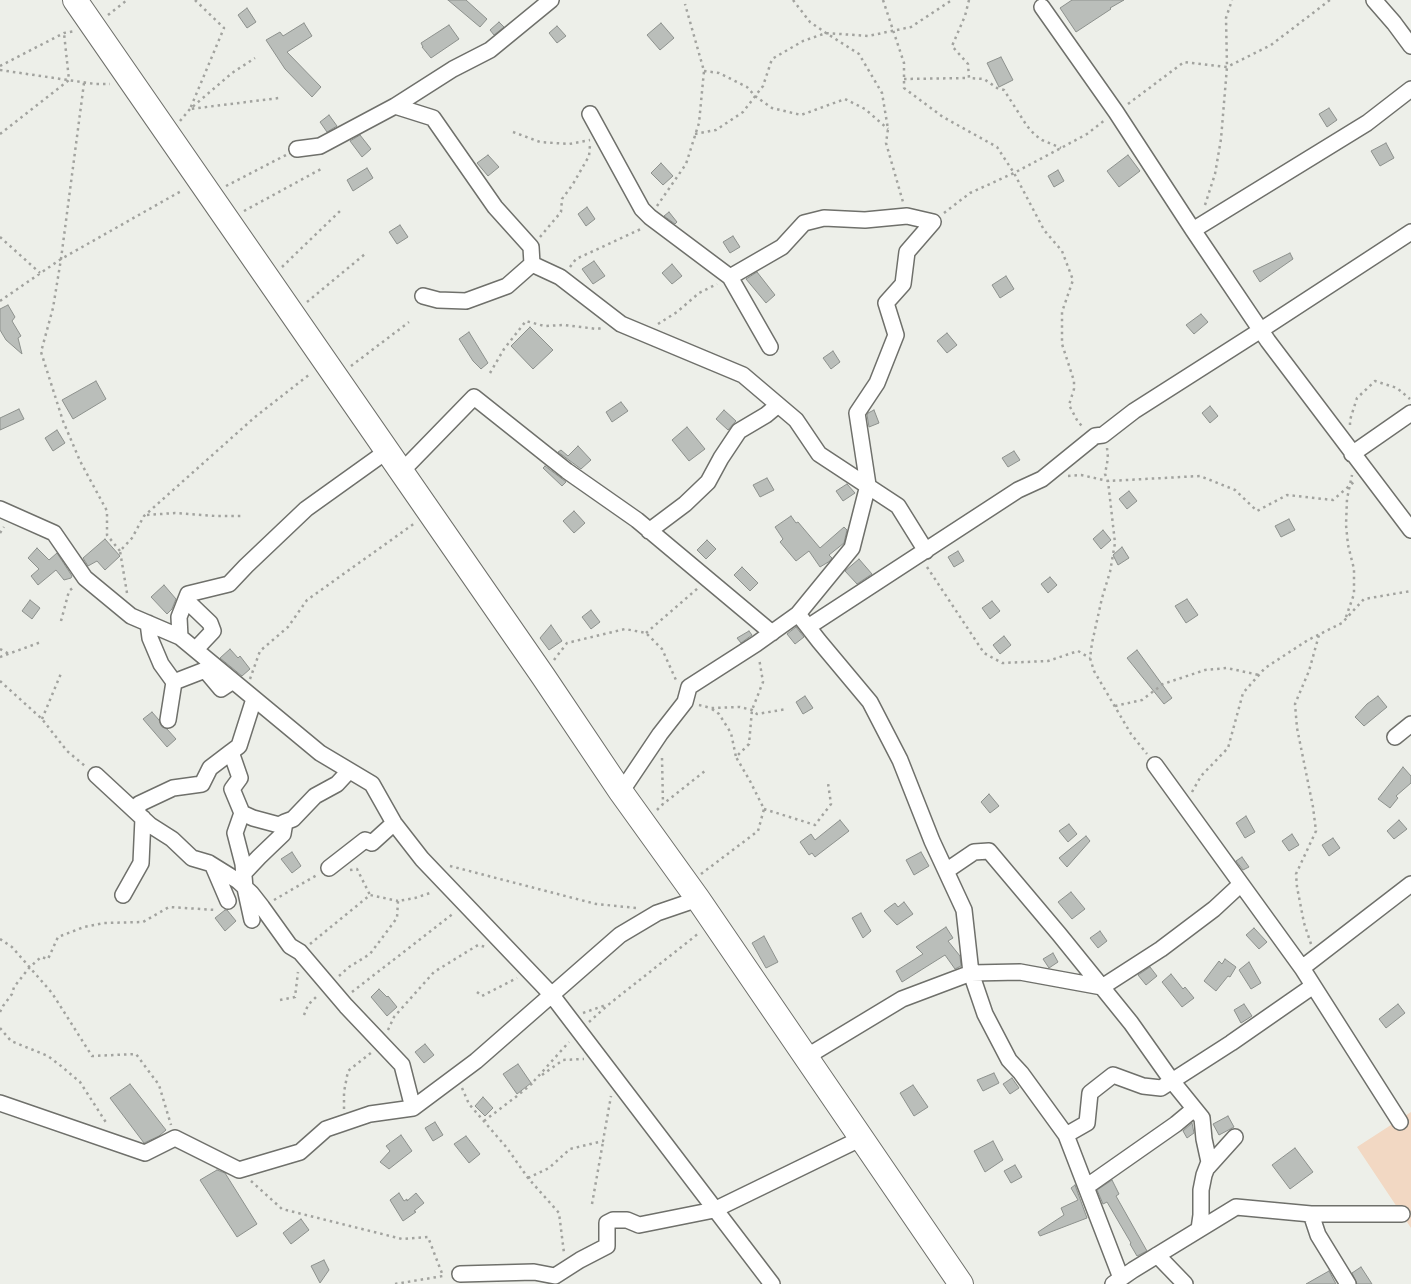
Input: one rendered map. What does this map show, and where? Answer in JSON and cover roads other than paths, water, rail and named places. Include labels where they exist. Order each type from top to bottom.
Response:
[{"type":"highway","points":[[75,0],[622,792],[714,921],[961,1284]]},
{"type":"street","points":[[297,149],[320,146],[395,106],[453,69],[490,50],[551,0]]},
{"type":"street","points":[[1374,0],[1411,46]]},
{"type":"street","points":[[1043,2],[1268,341],[1411,530]]},
{"type":"street","points":[[1193,230],[1367,123],[1411,89]]},
{"type":"street","points":[[395,106],[433,118],[495,207],[531,247],[532,264]]},
{"type":"street","points":[[590,114],[642,209],[730,277],[770,347]]},
{"type":"street","points":[[622,792],[660,734],[685,702],[690,687],[798,614],[852,548],[868,485],[857,413],[877,383],[896,335],[886,303],[903,284],[907,252],[933,222],[907,216],[865,220],[824,218],[804,223],[782,247],[730,277]]},
{"type":"street","points":[[808,627],[1018,490],[1042,479],[1096,436],[1103,435],[1134,411],[1411,232]]},
{"type":"street","points":[[532,264],[560,277],[628,327],[743,375],[796,420],[818,454],[898,506],[923,553]]},
{"type":"street","points":[[423,296],[438,300],[466,301],[507,286],[532,264]]},
{"type":"street","points":[[401,472],[474,397],[567,471],[637,520],[772,633]]},
{"type":"street","points":[[649,531],[685,504],[708,482],[739,430],[778,405]]},
{"type":"street","points":[[1352,454],[1411,414]]},
{"type":"street","points":[[180,637],[179,617],[188,594],[229,584],[306,509],[387,452]]},
{"type":"street","points":[[0,509],[54,533],[85,578],[131,616],[180,637],[320,754],[372,784],[394,823],[422,859],[551,994],[772,1284]]},
{"type":"street","points":[[186,600],[210,622],[212,631],[196,649]]},
{"type":"street","points":[[798,614],[870,702],[900,760],[932,842],[964,910],[971,973],[985,1014],[1010,1060],[1066,1135],[1086,1187],[1117,1281],[1236,1207],[1311,1214],[1402,1214]]},
{"type":"street","points":[[148,624],[150,638],[161,664],[174,682],[168,720]]},
{"type":"street","points":[[174,682],[205,670],[222,688],[233,682]]},
{"type":"street","points":[[123,895],[141,863],[139,804],[173,788],[202,784],[210,768],[238,746],[250,695]]},
{"type":"street","points":[[1395,737],[1411,724]]},
{"type":"street","points":[[231,752],[240,778],[232,789],[242,813],[235,833],[243,864],[244,881],[252,920]]},
{"type":"street","points":[[1155,766],[1302,968],[1400,1122]]},
{"type":"street","points":[[242,813],[279,826],[293,818],[315,796],[337,784],[349,771]]},
{"type":"street","points":[[96,775],[150,825],[172,839],[192,858],[209,863],[238,881],[244,881]]},
{"type":"street","points":[[244,881],[259,857],[283,834],[285,822]]},
{"type":"street","points":[[329,868],[365,840],[372,843],[394,823]]},
{"type":"street","points":[[946,871],[974,852],[989,851],[1131,1023],[1202,1118],[1204,1139],[1210,1162],[1204,1175],[1201,1190],[1199,1230]]},
{"type":"street","points":[[213,866],[228,901]]},
{"type":"street","points":[[244,881],[290,946],[300,952],[341,1001],[402,1065],[413,1108]]},
{"type":"street","points":[[806,1057],[902,998],[971,973],[1020,972],[1102,987],[1161,949],[1214,909],[1241,884]]},
{"type":"street","points":[[1302,968],[1411,884]]},
{"type":"street","points":[[0,1104],[145,1153],[175,1138],[239,1170],[300,1152],[326,1129],[370,1114],[413,1108],[476,1060],[620,935],[693,891]]},
{"type":"street","points":[[1066,1135],[1087,1123],[1090,1093],[1113,1075],[1143,1086],[1161,1088],[1231,1043],[1313,986]]},
{"type":"street","points":[[1086,1187],[1176,1124],[1194,1109]]},
{"type":"street","points":[[1208,1167],[1235,1137]]},
{"type":"street","points":[[460,1274],[534,1272],[561,1277],[580,1260],[607,1246],[607,1223],[613,1220],[627,1220],[639,1225],[714,1210],[862,1138]]},
{"type":"street","points":[[1311,1214],[1318,1235],[1348,1284]]},
{"type":"street","points":[[1157,1256],[1185,1284]]}]
